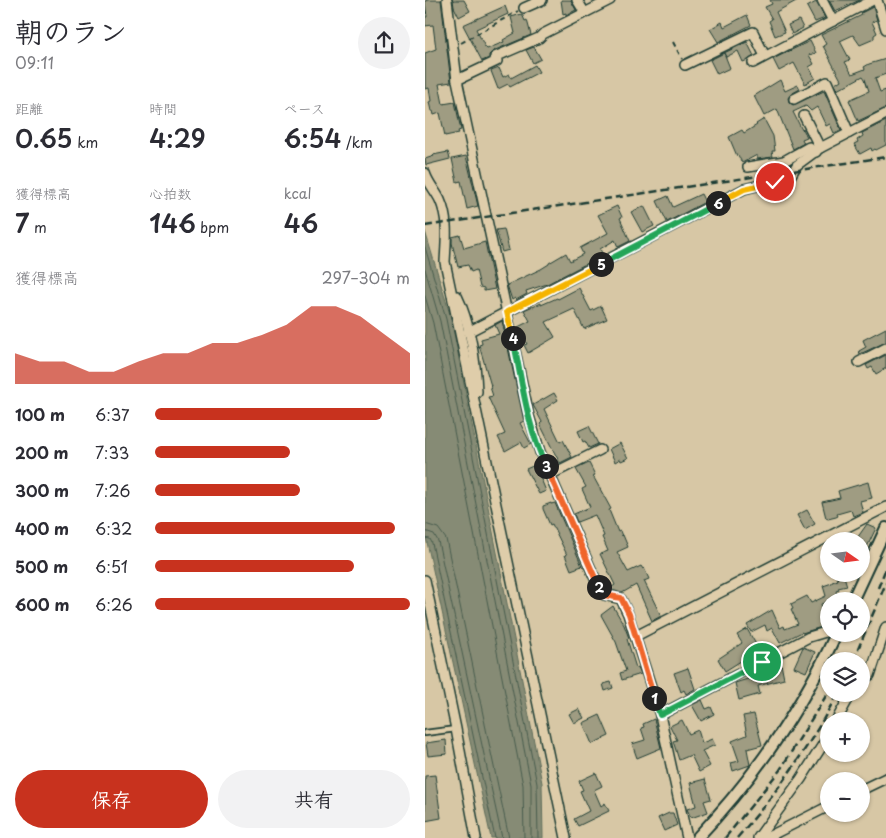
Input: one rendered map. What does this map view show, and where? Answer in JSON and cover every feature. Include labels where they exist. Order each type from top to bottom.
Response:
[{"type":"street","points":[[447,0],[457,80],[529,416],[540,452],[600,590],[604,595],[621,598],[660,715],[687,838]]},
{"type":"street","points":[[524,8],[542,0]]},
{"type":"street","points":[[577,0],[585,13]]},
{"type":"street","points":[[457,80],[497,61],[495,57],[539,38],[543,34],[610,0]]},
{"type":"street","points":[[822,0],[833,21]]},
{"type":"street","points":[[753,63],[873,0]]},
{"type":"street","points":[[877,0],[886,29]]},
{"type":"street","points":[[685,65],[753,32],[765,56]]},
{"type":"street","points":[[794,99],[827,82],[849,133]]},
{"type":"street","points":[[468,332],[744,189],[789,178],[797,165],[818,150],[886,114]]},
{"type":"street","points":[[804,116],[818,150]]},
{"type":"street","points":[[748,167],[784,161],[809,147],[818,150]]},
{"type":"street","points":[[425,173],[443,208],[446,227],[445,262],[566,838]]},
{"type":"street","points":[[451,291],[455,293],[459,301],[468,332],[476,374],[476,410]]},
{"type":"street","points":[[859,362],[886,348]]},
{"type":"street","points":[[550,475],[600,450]]},
{"type":"street","points":[[635,636],[886,507]]},
{"type":"street","points":[[856,592],[886,528]]},
{"type":"street","points":[[425,580],[456,729],[476,838]]},
{"type":"street","points":[[870,675],[886,627]]},
{"type":"street","points":[[660,715],[809,637],[820,634]]},
{"type":"street","points":[[697,838],[747,780],[780,735],[811,686],[832,642]]},
{"type":"street","points":[[757,838],[781,807],[820,748]]},
{"type":"street","points":[[870,786],[886,778]]},
{"type":"street","points":[[766,838],[820,811]]},
{"type":"lane","points":[[425,733],[456,729]]},
{"type":"path","points":[[452,48],[524,8]]},
{"type":"path","points":[[673,42],[685,65]]},
{"type":"water","points":[[425,231],[451,318],[542,783],[543,838],[491,838],[425,533]]},
{"type":"building","points":[[441,0],[451,82],[439,84],[443,104],[455,102],[461,130],[458,131],[459,133],[445,136],[440,113],[434,115],[433,111],[431,111],[429,88],[425,89],[425,53],[436,49],[433,25],[425,26],[425,17],[427,17],[425,1]]},
{"type":"building","points":[[453,0],[464,0],[470,11],[459,17]]},
{"type":"building","points":[[561,0],[571,0],[576,10],[566,15],[566,13],[563,14]]},
{"type":"building","points":[[770,0],[798,0],[776,12],[785,32],[775,36],[769,21],[772,19],[765,7],[772,4]]},
{"type":"building","points":[[829,0],[860,0],[835,11]]},
{"type":"building","points":[[816,2],[825,18],[815,22],[807,7]]},
{"type":"building","points":[[505,6],[508,14],[476,29],[485,47],[487,49],[504,42],[503,40],[515,33],[511,17],[522,14],[525,21],[527,20],[531,35],[493,51],[489,58],[482,61],[463,25]]},
{"type":"building","points":[[873,7],[877,20],[872,22],[877,33],[874,35],[874,39],[860,45],[853,35],[840,41],[850,60],[845,62],[852,74],[865,69],[864,67],[869,64],[886,59],[886,74],[875,78],[880,92],[886,90],[886,108],[858,121],[849,100],[869,91],[865,79],[863,76],[837,90],[835,84],[841,80],[823,46],[826,44],[821,35],[862,15],[861,13]]},
{"type":"building","points":[[747,15],[751,25],[718,42],[710,29],[722,22],[724,27]]},
{"type":"building","points":[[799,20],[803,28],[792,34],[788,25]]},
{"type":"building","points":[[810,41],[816,53],[809,55],[814,64],[809,67],[815,78],[805,84],[794,63],[779,71],[773,59]]},
{"type":"building","points":[[747,42],[754,56],[743,62],[738,51],[726,57],[724,53]]},
{"type":"building","points":[[534,47],[541,59],[533,63],[526,50]]},
{"type":"building","points":[[724,53],[730,68],[717,74],[710,60]]},
{"type":"building","points":[[535,65],[539,72],[510,87],[508,84],[498,89],[491,71],[499,68],[503,77],[509,74],[511,78]]},
{"type":"building","points":[[780,80],[785,91],[798,85],[800,89],[788,98],[789,102],[793,105],[824,91],[841,130],[834,133],[830,124],[826,126],[817,107],[811,111],[806,106],[793,112],[807,137],[802,139],[804,143],[793,149],[777,109],[764,116],[754,96]]},
{"type":"building","points":[[764,119],[773,136],[775,151],[772,151],[773,157],[757,159],[757,155],[742,163],[729,137],[742,130],[744,133]]},
{"type":"building","points":[[886,121],[886,145],[872,151],[871,148],[860,154],[854,144],[863,136],[862,133]]},
{"type":"building","points":[[448,152],[450,159],[426,165],[425,159]]},
{"type":"building","points":[[466,156],[478,206],[467,209],[461,181],[457,182],[452,159]]},
{"type":"building","points":[[701,194],[705,202],[667,222],[657,201],[668,196],[673,207]]},
{"type":"building","points":[[617,206],[630,241],[618,247],[615,240],[600,249],[603,255],[547,284],[526,291],[527,294],[512,300],[507,285],[541,269],[566,253],[570,261],[583,254],[580,248],[608,233],[598,215]]},
{"type":"building","points":[[644,206],[654,226],[642,232],[631,212]]},
{"type":"building","points":[[504,229],[509,250],[502,252],[496,230]]},
{"type":"building","points":[[460,235],[464,248],[485,242],[495,289],[484,291],[484,288],[480,287],[476,270],[471,272],[468,265],[458,267],[452,237]]},
{"type":"building","points":[[579,288],[591,311],[601,306],[607,319],[584,329],[574,309],[546,322],[555,337],[528,353],[524,345],[527,344],[518,327],[530,321],[524,310],[558,299]]},
{"type":"building","points":[[502,321],[524,421],[520,423],[531,444],[524,448],[521,442],[505,451],[498,437],[505,434],[488,397],[493,396],[479,345],[482,344],[481,339],[499,334],[495,325]]},
{"type":"building","points":[[886,328],[886,342],[860,354],[859,351],[866,347],[863,340]]},
{"type":"building","points":[[886,355],[886,368],[876,374],[872,367],[868,369],[866,365]]},
{"type":"building","points":[[554,393],[558,400],[544,409],[560,442],[563,440],[572,457],[560,463],[540,424],[542,422],[533,405]]},
{"type":"building","points":[[589,426],[598,444],[589,448],[585,441],[583,442],[578,431]]},
{"type":"building","points":[[620,443],[628,458],[615,462],[609,449]]},
{"type":"building","points":[[589,463],[595,475],[593,476],[611,509],[609,510],[618,532],[620,531],[623,535],[628,547],[617,552],[628,572],[641,566],[644,568],[649,579],[644,581],[661,616],[652,621],[636,585],[622,593],[609,589],[615,585],[600,554],[608,551],[595,515],[577,522],[574,514],[590,507],[582,489],[586,487],[576,469]]},
{"type":"building","points":[[535,465],[546,491],[539,494],[526,469]]},
{"type":"building","points":[[868,482],[872,498],[860,501],[863,512],[853,516],[851,510],[837,514],[838,516],[836,517],[826,518],[822,502],[840,498],[838,491]]},
{"type":"building","points":[[555,503],[582,566],[571,570],[565,555],[567,555],[543,509],[543,506]]},
{"type":"building","points":[[807,510],[815,524],[805,530],[797,515]]},
{"type":"building","points":[[867,524],[876,528],[870,541],[870,532],[861,532]]},
{"type":"building","points":[[846,582],[847,586],[838,588],[839,590],[836,592],[825,592],[823,586]]},
{"type":"building","points":[[807,596],[811,603],[820,599],[820,627],[802,632],[780,643],[772,628],[767,631],[765,625],[751,632],[747,625],[772,610],[780,628],[784,626],[785,629],[798,624],[791,609],[793,608],[791,604]]},
{"type":"building","points":[[613,606],[624,625],[636,668],[638,667],[641,674],[622,680],[620,673],[626,671],[616,642],[601,615]]},
{"type":"building","points":[[747,629],[757,646],[751,650],[756,658],[746,663],[744,659],[725,671],[718,659],[742,643],[737,635]]},
{"type":"building","points":[[803,647],[815,652],[806,672],[794,667]]},
{"type":"building","points":[[781,664],[784,679],[758,686],[760,694],[739,700],[735,683],[760,675],[759,670],[761,669]]},
{"type":"building","points":[[688,668],[695,689],[686,694],[684,690],[681,692],[674,673]]},
{"type":"building","points":[[611,682],[613,688],[605,691],[603,684]]},
{"type":"building","points":[[702,700],[706,709],[711,707],[714,714],[701,721],[692,705]]},
{"type":"building","points":[[579,709],[584,718],[574,723],[569,714]]},
{"type":"building","points":[[754,714],[762,745],[747,749],[750,765],[733,771],[731,763],[739,761],[732,741],[747,735],[743,716]]},
{"type":"building","points":[[600,715],[609,736],[592,744],[583,723]]},
{"type":"building","points":[[654,719],[661,748],[637,758],[632,744],[645,740],[641,728],[644,727],[643,724]]},
{"type":"building","points":[[682,720],[689,734],[698,730],[702,743],[712,739],[715,745],[702,751],[710,766],[699,772],[691,755],[679,760],[673,741],[677,740],[670,726]]},
{"type":"building","points":[[446,740],[447,754],[428,756],[426,743]]},
{"type":"building","points":[[596,773],[602,786],[594,790],[601,806],[605,803],[609,811],[578,826],[574,819],[589,811],[580,791],[583,790],[579,781]]},
{"type":"building","points":[[435,775],[441,818],[425,821],[425,776]]},
{"type":"building","points":[[705,779],[711,799],[704,801],[708,812],[691,818],[687,809],[696,806],[690,783]]},
{"type":"building","points":[[673,813],[677,825],[664,831],[658,818]]},
{"type":"railway","points":[[425,226],[886,157]]},
{"type":"railway","points":[[878,588],[886,568]]},
{"type":"railway","points":[[857,652],[886,583]]},
{"type":"railway","points":[[725,838],[780,770],[822,702]]},
{"type":"railway","points":[[737,838],[765,805],[791,769],[816,732],[833,702]]},
{"type":"route","points":[[762,662],[660,715],[629,614],[621,598],[604,595],[600,590],[540,452],[529,416],[507,312],[744,189],[775,182]]}]
